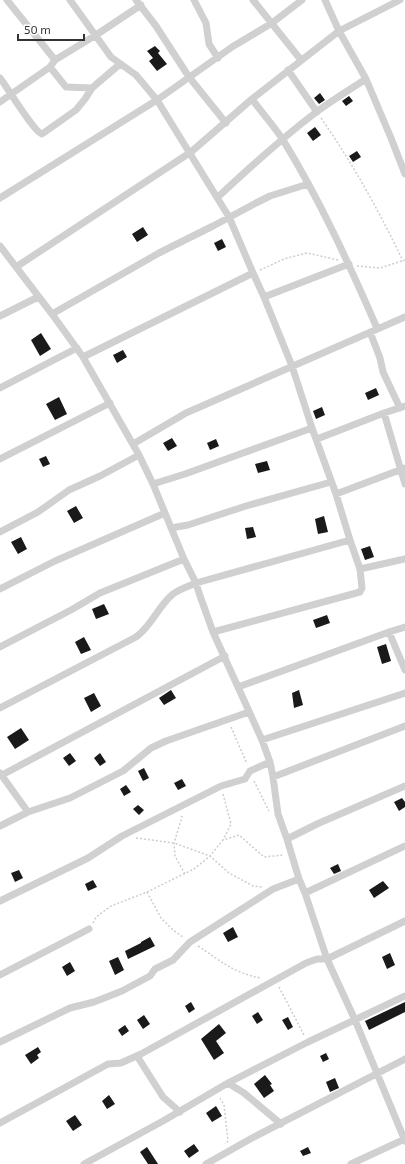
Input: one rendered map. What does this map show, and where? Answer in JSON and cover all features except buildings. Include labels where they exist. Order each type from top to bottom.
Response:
[{"type":"street","points":[[8,0],[55,60]]},
{"type":"street","points":[[70,0],[111,57],[136,75],[158,100],[191,152],[229,217],[292,366],[360,569],[362,588],[360,592],[213,632]]},
{"type":"street","points":[[194,0],[206,23],[209,44],[218,58]]},
{"type":"street","points":[[255,0],[301,60]]},
{"type":"street","points":[[0,198],[158,100],[237,44],[272,23],[302,0]]},
{"type":"street","points":[[325,0],[339,30],[366,78],[405,174]]},
{"type":"street","points":[[16,267],[191,152],[252,99],[339,30],[400,0]]},
{"type":"street","points":[[0,102],[50,67],[55,60],[96,35],[139,3],[189,77],[226,123]]},
{"type":"street","points":[[0,78],[29,120],[41,134],[76,110],[86,99],[92,88],[120,64]]},
{"type":"street","points":[[50,67],[66,87],[92,88]]},
{"type":"street","points":[[288,70],[317,112]]},
{"type":"street","points":[[218,198],[282,139],[317,112],[366,78]]},
{"type":"street","points":[[252,99],[282,139],[308,184],[349,264],[377,328]]},
{"type":"street","points":[[52,314],[159,253],[270,196],[308,184]]},
{"type":"street","points":[[0,246],[83,357],[139,455],[196,583],[198,593],[213,632],[262,740],[270,762],[278,814],[327,959],[355,1020],[405,1140],[351,1164]]},
{"type":"street","points":[[264,297],[349,264]]},
{"type":"street","points":[[83,357],[253,273]]},
{"type":"street","points":[[0,316],[38,297]]},
{"type":"street","points":[[133,444],[186,413],[405,317]]},
{"type":"street","points":[[317,439],[402,407],[383,372],[380,358],[370,332]]},
{"type":"street","points":[[0,388],[77,348]]},
{"type":"street","points":[[0,459],[110,403]]},
{"type":"street","points":[[384,413],[403,469],[405,484]]},
{"type":"street","points":[[153,484],[186,474],[312,428]]},
{"type":"street","points":[[0,532],[38,512],[69,490],[100,476],[139,455]]},
{"type":"street","points":[[336,494],[403,469]]},
{"type":"street","points":[[172,528],[188,525],[331,482]]},
{"type":"street","points":[[0,589],[55,561],[165,513]]},
{"type":"street","points":[[0,708],[136,637],[146,629],[172,595],[196,583],[350,540]]},
{"type":"street","points":[[0,647],[100,593],[184,559]]},
{"type":"street","points":[[360,569],[405,559]]},
{"type":"street","points":[[238,687],[405,627]]},
{"type":"street","points":[[389,632],[405,670]]},
{"type":"street","points":[[28,812],[1,774],[225,656]]},
{"type":"street","points":[[262,740],[405,693]]},
{"type":"street","points":[[0,826],[28,812],[70,798],[123,771],[151,748],[166,741],[249,712]]},
{"type":"street","points":[[273,777],[405,726]]},
{"type":"street","points":[[0,901],[88,858],[122,836],[220,786],[245,779],[250,771],[270,762]]},
{"type":"street","points":[[287,839],[317,824],[405,786]]},
{"type":"street","points":[[305,893],[405,846]]},
{"type":"street","points":[[0,1042],[70,1008],[94,1002],[122,991],[150,976],[155,969],[173,960],[190,942],[273,889],[299,879]]},
{"type":"street","points":[[0,1123],[108,1064],[119,1064],[137,1056],[311,961],[327,959],[405,920]]},
{"type":"street","points":[[0,975],[89,929]]},
{"type":"street","points":[[84,1164],[180,1112],[228,1083],[308,1042],[405,996]]},
{"type":"street","points":[[137,1056],[163,1097],[180,1112]]},
{"type":"street","points":[[206,1164],[405,1059]]},
{"type":"street","points":[[228,1083],[244,1093],[281,1124]]},
{"type":"path","points":[[253,273],[284,259],[307,254],[331,258],[356,266],[380,268],[404,261],[355,169],[317,112]]},
{"type":"path","points":[[228,720],[270,814]]},
{"type":"path","points":[[89,929],[96,917],[111,906],[148,892],[194,869],[210,856],[223,840],[231,824],[220,786]]},
{"type":"path","points":[[177,809],[182,817],[174,843],[175,856],[184,874]]},
{"type":"path","points":[[223,840],[240,835],[264,857],[286,855],[290,851]]},
{"type":"path","points":[[136,838],[174,843],[210,856],[229,873],[253,886],[273,889]]},
{"type":"path","points":[[148,892],[161,918],[173,930],[226,966],[238,972],[261,978]]},
{"type":"path","points":[[275,980],[308,1042]]},
{"type":"path","points":[[216,1091],[224,1105],[228,1141],[224,1146]]}]
